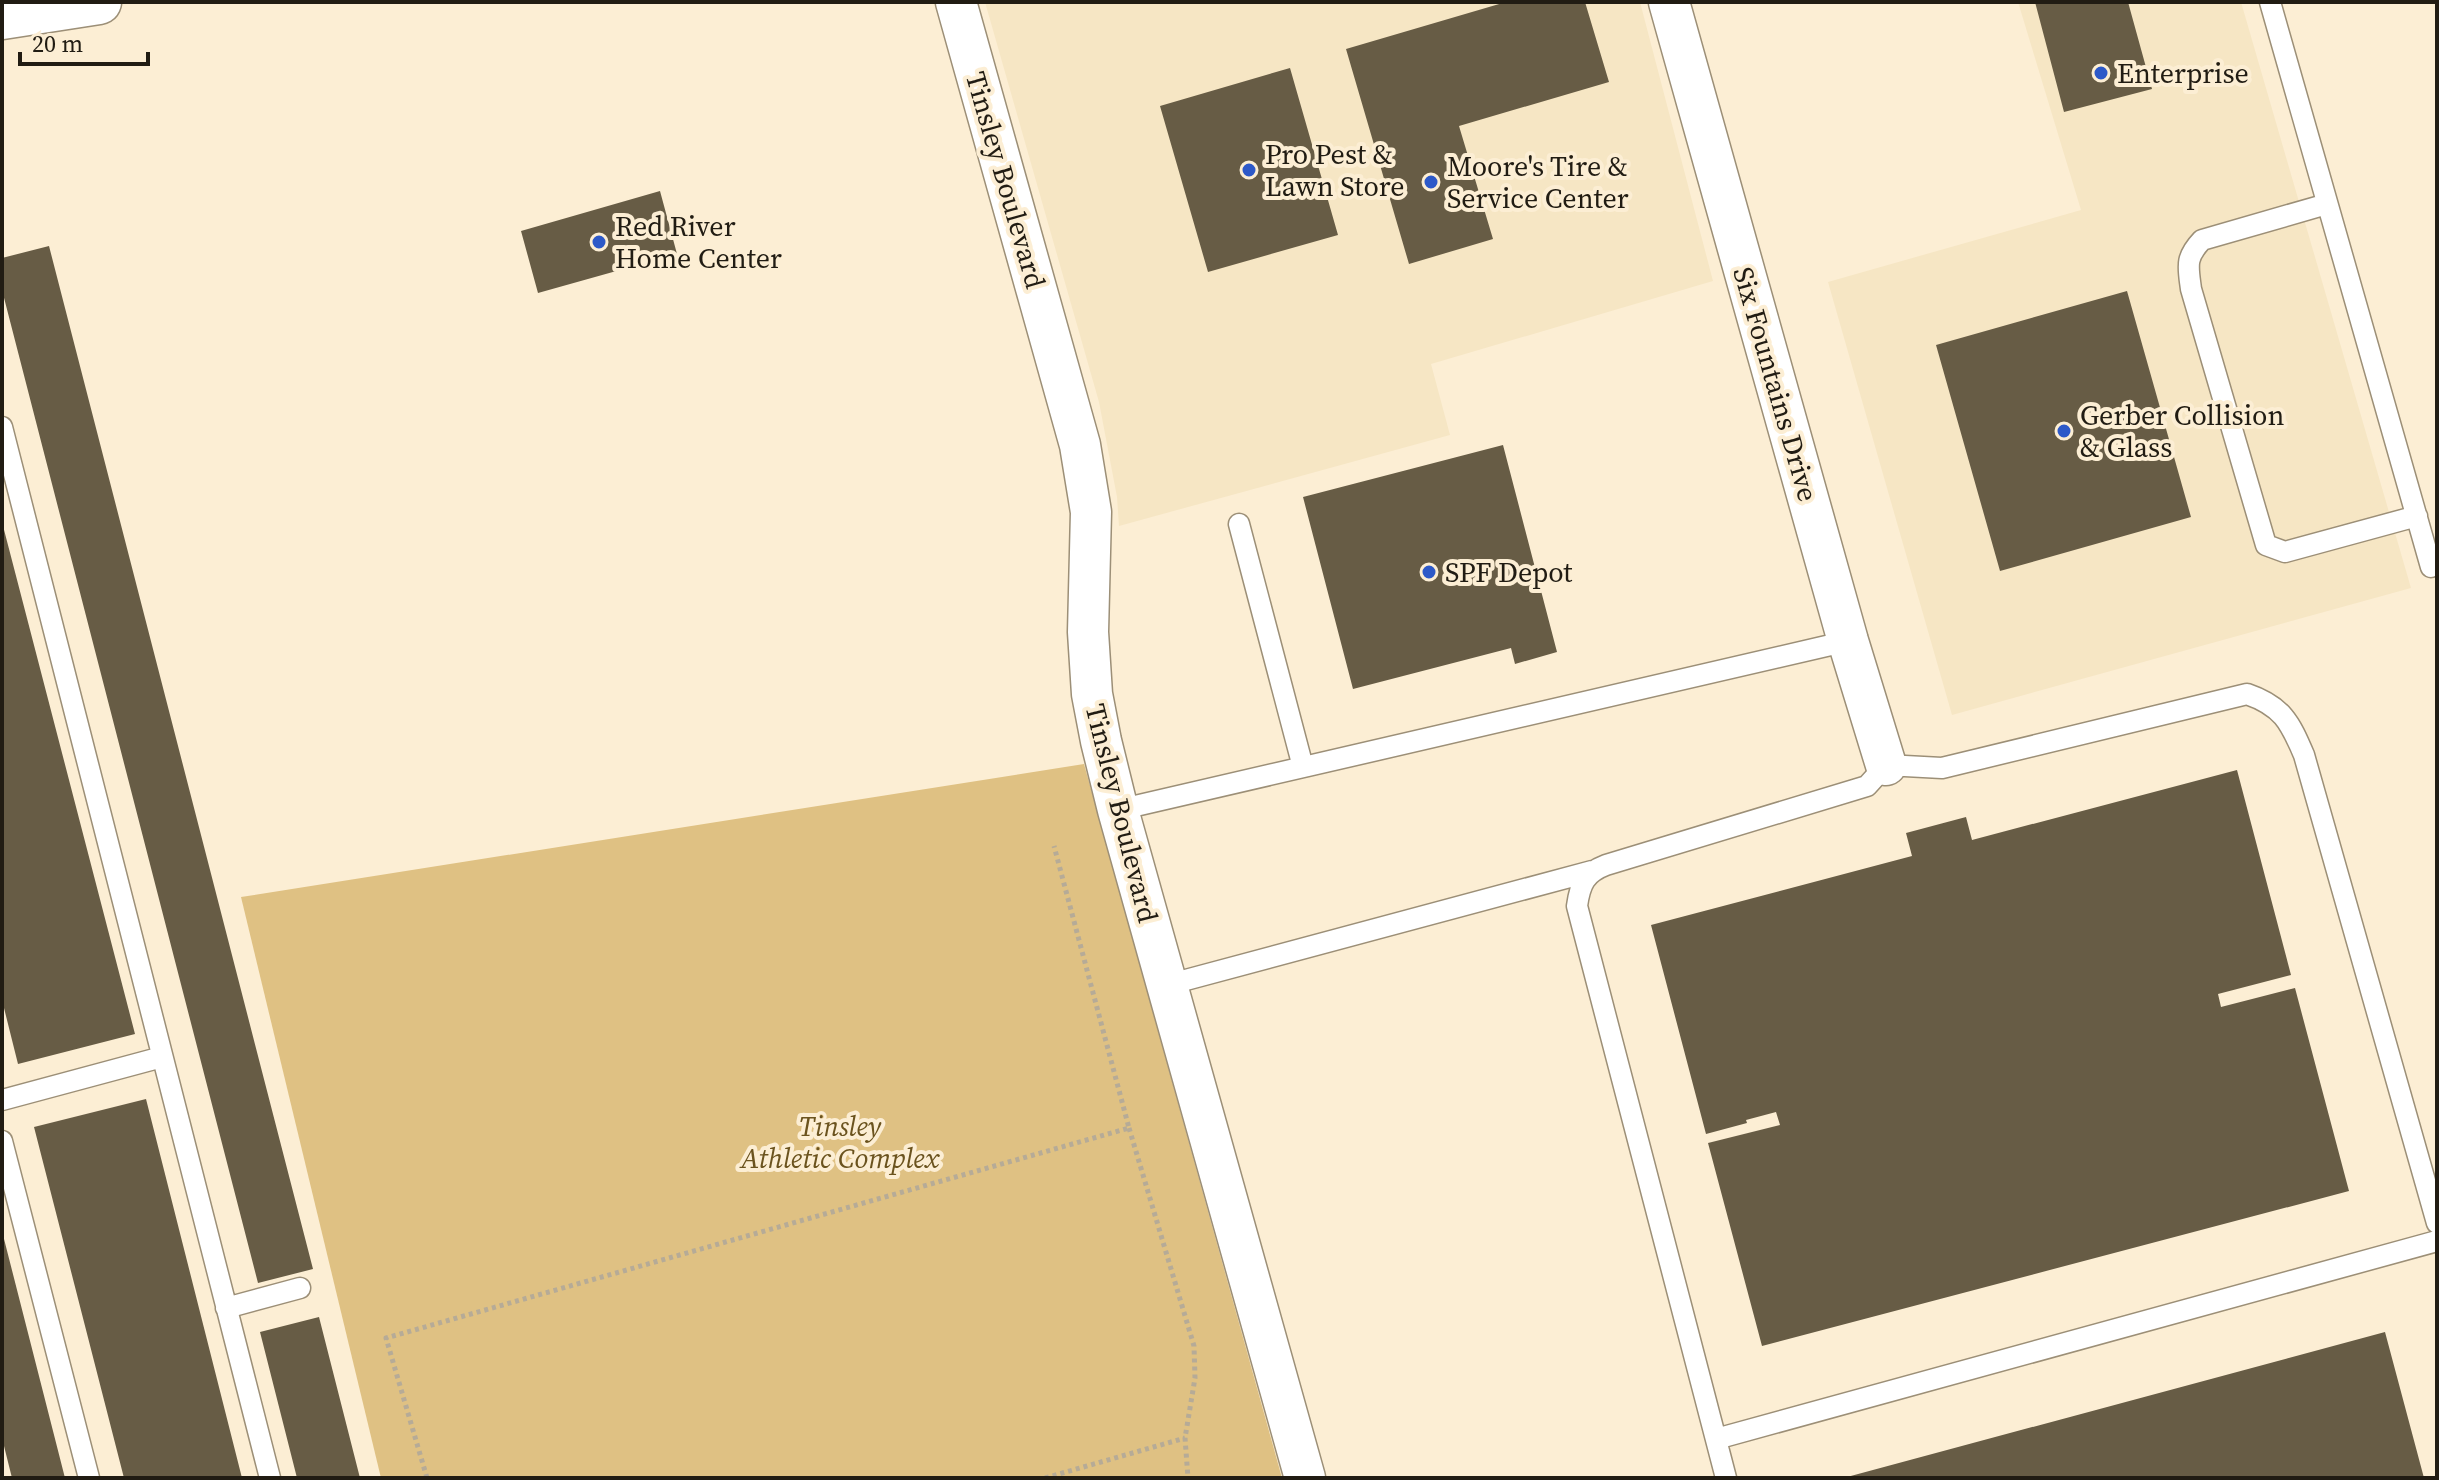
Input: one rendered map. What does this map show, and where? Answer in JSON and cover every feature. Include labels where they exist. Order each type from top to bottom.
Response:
[{"type":"main road","points":[[2,17],[99,2]]},
{"type":"street","name":"Tinsley Boulevard","points":[[956,2],[1080,445],[1091,512],[1088,632],[1092,694],[1101,741],[1305,1478]]},
{"type":"street","name":"Six Fountains Drive","points":[[1669,2],[1848,641],[1886,765]]},
{"type":"lane","points":[[2270,2],[2431,567]]},
{"type":"lane","points":[[2327,204],[2202,240],[2191,251],[2188,266],[2191,289],[2266,545],[2285,552],[2417,516]]},
{"type":"lane","points":[[2,427],[270,1478]]},
{"type":"lane","points":[[1239,524],[1303,767]]},
{"type":"lane","points":[[1118,810],[1848,641]]},
{"type":"lane","points":[[1167,985],[1592,871],[1867,786],[1886,765],[1942,768],[2247,694],[2268,701],[2284,717],[2304,755],[2437,1223]]},
{"type":"lane","points":[[1592,871],[1579,889],[1577,906],[1726,1478]]},
{"type":"lane","points":[[2,1100],[162,1057]]},
{"type":"lane","points":[[2,1141],[89,1478]]},
{"type":"lane","points":[[1716,1439],[2437,1241]]},
{"type":"lane","points":[[226,1308],[300,1288]]},
{"type":"path","points":[[1054,846],[1129,1128],[1194,1346],[1195,1378],[1185,1438],[1188,1478]]},
{"type":"path","points":[[427,1478],[386,1338],[1129,1128]]},
{"type":"path","points":[[1045,1478],[1185,1438]]},
{"type":"shaded area","points":[[985,2],[1640,2],[1713,281],[1431,364],[1450,435],[1119,526],[1117,497],[1099,402]]},
{"type":"shaded area","points":[[2018,2],[2241,2],[2411,588],[1952,715],[1828,282],[2081,210]]},
{"type":"green space","name":"Tinsley Athletic Complex","points":[[1084,764],[1282,1478],[381,1478],[241,897]]},
{"type":"building","name":"Moore's Tire & Service Center","points":[[1506,2],[1585,2],[1609,82],[1459,126],[1493,239],[1409,264],[1346,49]]},
{"type":"building","points":[[2035,2],[2128,2],[2152,89],[2064,112]]},
{"type":"building","name":"Pro Pest & Lawn Store","points":[[1290,68],[1338,235],[1208,272],[1160,106]]},
{"type":"building","name":"Red River Home Center","points":[[660,191],[677,254],[538,293],[521,231]]},
{"type":"building","points":[[49,246],[313,1269],[258,1283],[2,290],[2,258]]},
{"type":"building","name":"Gerber Collision & Glass","points":[[2127,291],[2191,517],[2000,571],[1936,345]]},
{"type":"building","name":"SPF Depot","points":[[1503,445],[1557,652],[1515,664],[1511,648],[1353,689],[1303,497]]},
{"type":"building","points":[[2,522],[135,1034],[18,1064],[2,1000]]},
{"type":"building","points":[[2237,770],[2291,975],[2218,994],[2221,1007],[2295,988],[2349,1191],[1762,1346],[1708,1143],[1780,1125],[1776,1112],[1706,1134],[1651,925],[1912,856],[1906,833],[1966,817],[1972,840]]},
{"type":"building","points":[[146,1099],[242,1478],[124,1478],[34,1127]]},
{"type":"building","points":[[2,1235],[65,1478],[12,1478],[2,1438]]},
{"type":"building","points":[[319,1317],[360,1478],[297,1478],[260,1332]]},
{"type":"building","points":[[2385,1332],[2424,1478],[1847,1478],[1847,1477]]},
{"type":"place","name":"Enterprise","points":[[2101,73]]},
{"type":"place","name":"Pro Pest & Lawn Store","points":[[1249,170]]},
{"type":"place","name":"Moore's Tire & Service Center","points":[[1431,182]]},
{"type":"place","name":"Red River Home Center","points":[[599,242]]},
{"type":"place","name":"Gerber Collision & Glass","points":[[2064,431]]},
{"type":"place","name":"SPF Depot","points":[[1429,572]]}]
